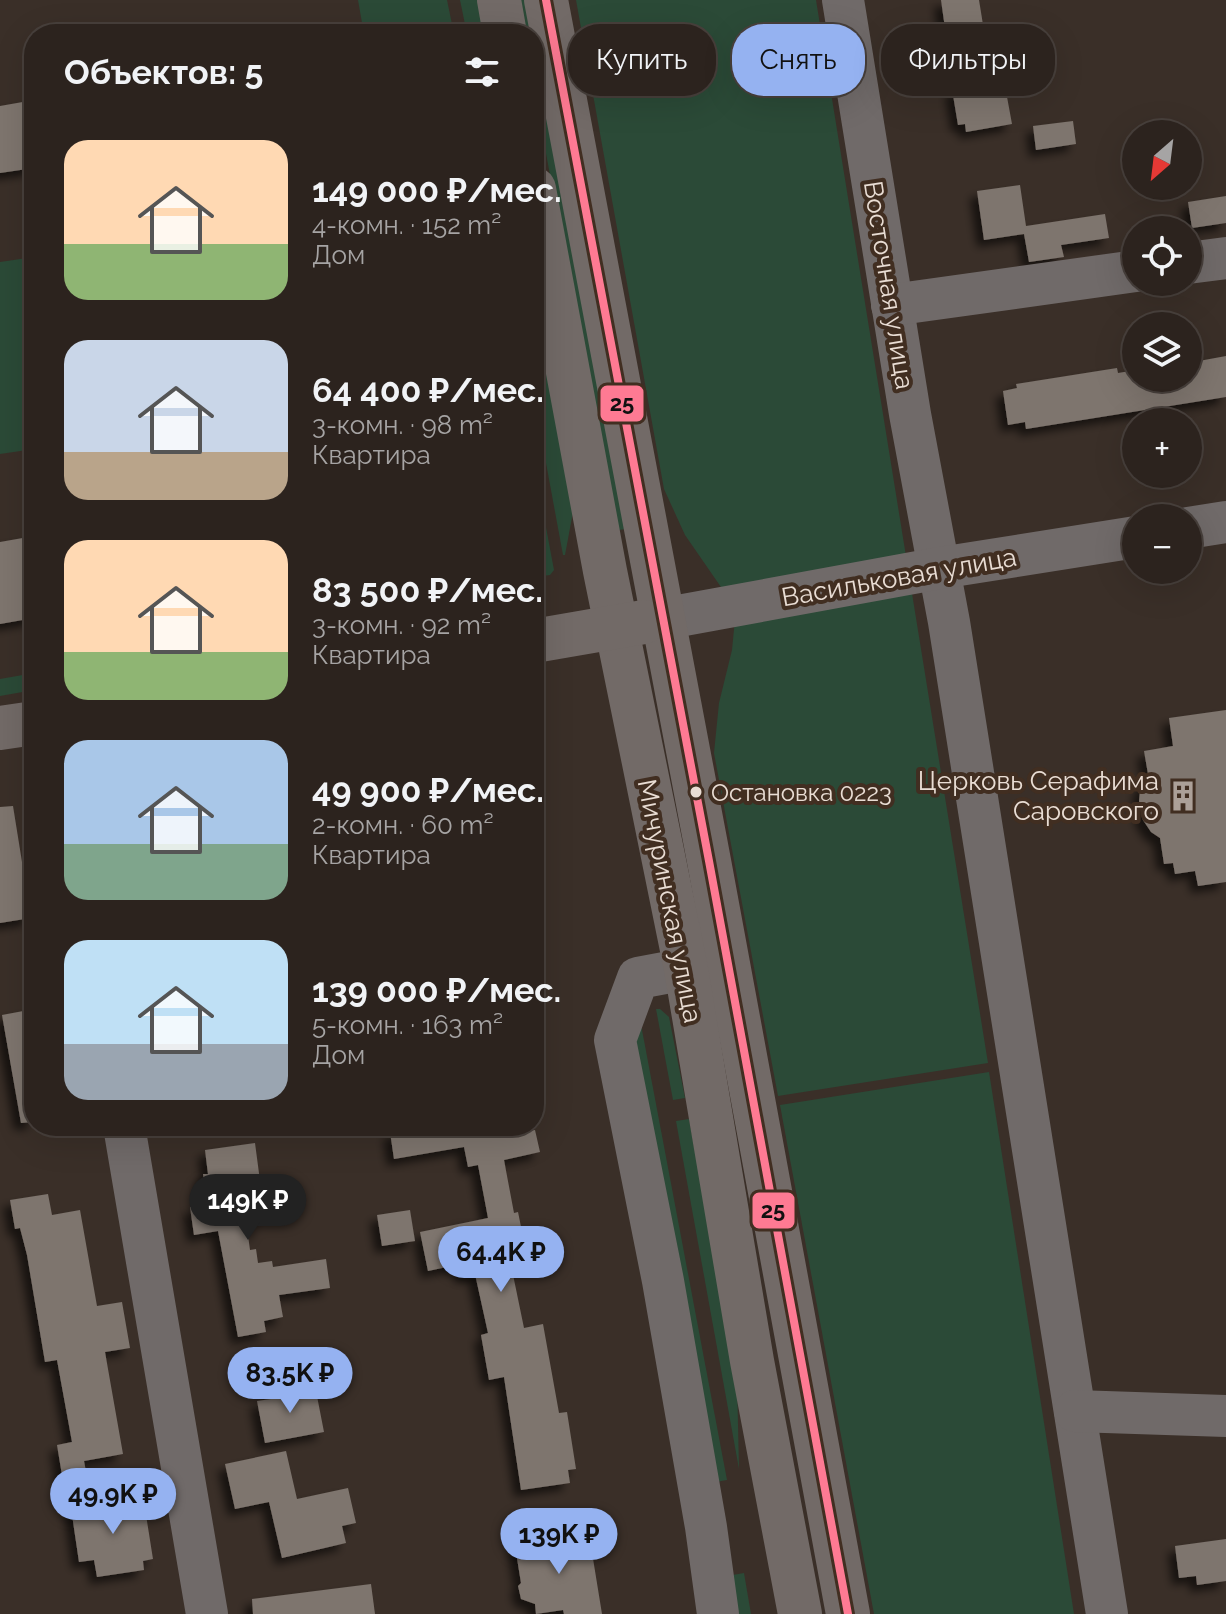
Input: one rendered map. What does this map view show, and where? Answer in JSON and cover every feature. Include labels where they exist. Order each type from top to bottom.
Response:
[{"type":"main road","points":[[499,0],[503,24]]},
{"type":"main road","name":"Мичуринская улица","points":[[546,0],[848,1614]]},
{"type":"main road","name":"Мичуринская улица","points":[[544,242],[616,627],[686,969],[752,1361],[800,1614]]},
{"type":"main road","points":[[544,639],[662,619]]},
{"type":"main road","points":[[0,728],[24,724]]},
{"type":"street","name":"Восточная улица","points":[[843,0],[892,305],[940,568],[1107,1614]]},
{"type":"street","points":[[1202,261],[1226,258]]},
{"type":"street","points":[[892,305],[1122,273]]},
{"type":"street","points":[[1202,526],[1226,522]]},
{"type":"street","name":"Васильковая улица","points":[[662,619],[940,568],[1122,539]]},
{"type":"street","points":[[686,969],[638,978],[615,1040],[666,1297],[718,1614]]},
{"type":"street","points":[[126,1136],[207,1614]]},
{"type":"street","points":[[1075,1411],[1226,1416]]},
{"type":"green space","points":[[358,0],[447,0],[452,24],[362,24]]},
{"type":"green space","points":[[460,0],[478,0],[482,24],[465,24]]},
{"type":"green space","points":[[517,0],[531,0],[535,24],[522,24]]},
{"type":"green space","points":[[576,0],[816,0],[820,24],[732,24],[732,96],[832,96],[988,1063],[778,1096],[714,753],[719,703],[732,650],[735,619],[723,590],[685,535],[664,489],[593,96],[716,96],[716,24],[580,24]]},
{"type":"green space","points":[[544,72],[626,529],[619,530],[615,524],[544,143]]},
{"type":"green space","points":[[24,258],[24,450],[0,454],[0,262]]},
{"type":"green space","points":[[544,357],[573,512],[563,555],[544,452]]},
{"type":"green space","points":[[544,516],[554,570],[544,576]]},
{"type":"green space","points":[[24,675],[24,692],[0,696],[0,679]]},
{"type":"green space","points":[[656,1009],[669,1017],[685,1098],[673,1100]]},
{"type":"green space","points":[[639,1014],[727,1480],[710,1483],[641,1113],[634,1016]]},
{"type":"green space","points":[[989,1072],[1074,1614],[874,1614],[780,1105]]},
{"type":"green space","points":[[689,1119],[737,1380],[739,1469],[676,1121]]},
{"type":"green space","points":[[744,1573],[751,1614],[734,1614],[727,1576]]},
{"type":"building","points":[[941,0],[979,0],[983,24],[944,24]]},
{"type":"building","points":[[953,96],[1007,96],[1012,124],[966,132],[965,124],[958,125]]},
{"type":"building","points":[[24,102],[24,169],[0,173],[0,106]]},
{"type":"building","points":[[1073,121],[1076,144],[1036,150],[1033,126]]},
{"type":"building","points":[[1020,185],[1026,226],[1105,214],[1109,238],[1061,245],[1064,257],[1029,262],[1024,234],[984,240],[977,191]]},
{"type":"building","points":[[1226,196],[1226,223],[1202,227],[1202,216],[1190,216],[1188,202]]},
{"type":"building","points":[[1226,356],[1226,397],[1157,408],[1122,408],[1122,414],[1026,429],[1025,422],[1008,425],[1003,391],[1017,388],[1016,384],[1117,368],[1118,373],[1122,372],[1122,392],[1202,392],[1202,360]]},
{"type":"building","points":[[24,538],[24,620],[0,624],[0,542]]},
{"type":"building","name":"Церковь Серафима Саровского","points":[[1226,710],[1226,882],[1198,886],[1195,871],[1175,874],[1173,863],[1164,864],[1160,838],[1151,832],[1143,820],[1140,791],[1148,774],[1144,751],[1173,746],[1169,718]]},
{"type":"building","points":[[13,806],[24,874],[24,919],[0,923],[0,807]]},
{"type":"building","points":[[24,1011],[24,1123],[21,1123],[2,1015]]},
{"type":"building","points":[[391,1136],[536,1136],[540,1152],[504,1160],[514,1213],[518,1212],[528,1261],[511,1265],[524,1328],[543,1324],[559,1413],[567,1412],[576,1469],[568,1470],[570,1483],[521,1490],[504,1377],[489,1380],[481,1335],[488,1333],[475,1274],[463,1276],[461,1264],[428,1271],[420,1232],[488,1218],[478,1165],[468,1167],[464,1147],[394,1159]]},
{"type":"building","points":[[255,1143],[262,1196],[243,1199],[250,1250],[256,1249],[258,1263],[272,1261],[273,1267],[326,1259],[330,1288],[279,1295],[283,1317],[264,1321],[266,1332],[238,1337],[218,1231],[194,1235],[190,1207],[207,1205],[203,1174],[208,1174],[205,1150]]},
{"type":"building","points":[[48,1194],[52,1215],[80,1210],[97,1306],[122,1302],[130,1348],[105,1352],[123,1454],[84,1461],[87,1477],[63,1481],[57,1445],[72,1442],[57,1360],[45,1362],[27,1255],[20,1228],[15,1229],[10,1200]]},
{"type":"building","points":[[410,1210],[415,1241],[382,1246],[377,1215]]},
{"type":"building","points":[[297,1388],[298,1395],[316,1391],[324,1432],[265,1443],[257,1401],[271,1399],[270,1393]]},
{"type":"building","points":[[286,1451],[297,1499],[348,1488],[356,1523],[342,1526],[346,1543],[282,1558],[269,1502],[235,1509],[225,1464]]},
{"type":"building","points":[[143,1496],[153,1559],[143,1561],[144,1570],[97,1577],[94,1560],[79,1562],[71,1508]]},
{"type":"building","points":[[589,1534],[602,1614],[564,1614],[563,1610],[536,1614],[535,1604],[521,1599],[515,1546]]},
{"type":"building","points":[[1226,1539],[1226,1581],[1197,1585],[1196,1576],[1179,1578],[1175,1546]]},
{"type":"building","points":[[371,1584],[375,1614],[253,1614],[252,1599]]},
{"type":"transit line","name":"25","points":[[546,0],[848,1614]]},
{"type":"place","name":"Остановка 0223","points":[[696,792]]},
{"type":"place","name":"Церковь Серафима Саровского","points":[[1183,796]]}]
